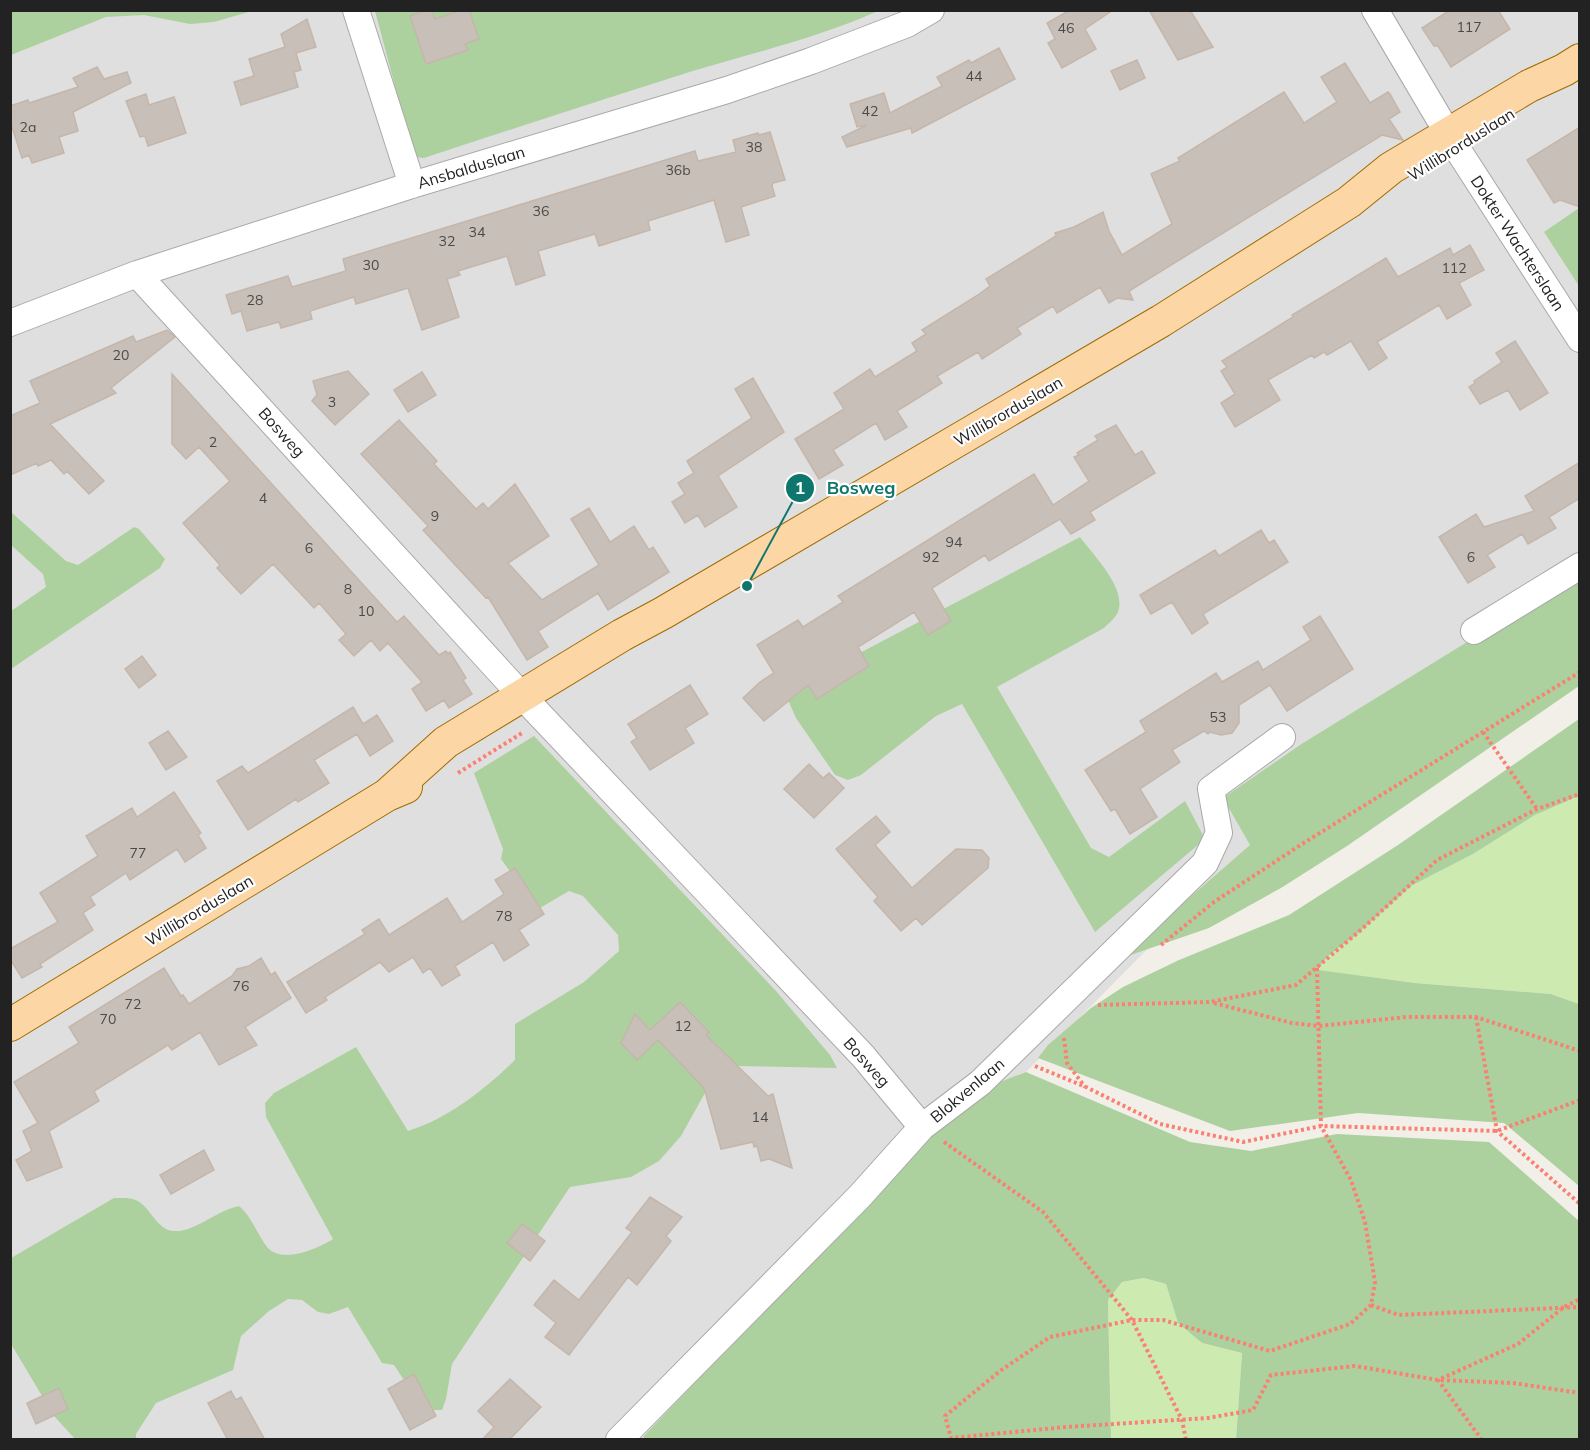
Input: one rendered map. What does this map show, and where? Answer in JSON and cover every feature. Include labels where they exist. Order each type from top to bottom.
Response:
[{"type":"main road","name":"Willibrorduslaan","points":[[10,1024],[387,795],[446,742],[530,704],[622,635],[1161,321],[1349,202],[1391,168],[1452,140],[1529,86],[1572,65]]},
{"type":"street","points":[[356,10],[412,185]]},
{"type":"street","name":"Ansbalduslaan","points":[[13,315],[412,185],[727,90],[907,24],[931,10]]},
{"type":"street","name":"Dokter Wachterslaan","points":[[1375,10],[1452,140],[1580,339]]},
{"type":"street","name":"Bosweg","points":[[137,274],[530,704],[863,1056],[922,1127]]},
{"type":"street","points":[[1474,631],[1580,566]]},
{"type":"street","name":"Blokvenlaan","points":[[619,1440],[860,1196],[922,1127],[980,1083],[1205,864],[1219,833],[1211,789],[1282,737]]},
{"type":"path","points":[[1160,946],[1214,902],[1302,844],[1580,672]]},
{"type":"path","points":[[1483,732],[1537,809]]},
{"type":"path","points":[[1088,1005],[1210,1002],[1296,986],[1437,860],[1537,809],[1580,794]]},
{"type":"path","points":[[1317,968],[1321,1126],[1351,1180],[1365,1222],[1375,1282],[1371,1305],[1350,1324],[1270,1351],[1163,1320],[1132,1320],[1050,1337],[1000,1371],[945,1416],[951,1438],[1066,1427],[1209,1418],[1253,1410],[1271,1375],[1354,1366],[1438,1380],[1513,1383],[1580,1393]]},
{"type":"path","points":[[1210,1002],[1292,1023],[1319,1026],[1406,1017],[1476,1017],[1580,1051]]},
{"type":"path","points":[[1476,1017],[1497,1131],[1580,1204]]},
{"type":"path","points":[[1063,1029],[1067,1063],[1086,1087]]},
{"type":"path","points":[[1029,1063],[1086,1087],[1160,1124],[1243,1142],[1321,1126],[1497,1131],[1580,1101]]},
{"type":"path","points":[[922,1127],[1043,1212],[1132,1320],[1182,1420],[1186,1440]]},
{"type":"path","points":[[1438,1380],[1518,1344],[1564,1307],[1580,1299]]},
{"type":"path","points":[[1371,1305],[1399,1315],[1580,1307]]},
{"type":"path","points":[[1438,1380],[1482,1440]]},
{"type":"shaded area","points":[[10,11],[1579,11],[1579,591],[1250,845],[1026,1072],[831,1439],[11,1439]]},
{"type":"green space","points":[[11,10],[252,11],[214,22],[190,24],[144,15],[106,17],[11,55]]},
{"type":"green space","points":[[375,11],[878,11],[811,36],[696,70],[424,158],[414,157]]},
{"type":"green space","points":[[1579,208],[1579,286],[1544,232]]},
{"type":"green space","points":[[11,512],[66,561],[78,565],[134,527],[139,529],[165,559],[160,568],[11,669],[11,611],[46,587],[43,574],[11,545]]},
{"type":"green space","points":[[1080,537],[1114,584],[1119,605],[1117,614],[1104,628],[997,687],[1091,848],[1109,857],[1185,801],[1205,839],[1095,932],[962,704],[936,716],[861,775],[848,780],[835,775],[796,718],[788,700],[797,686]]},
{"type":"green space","points":[[1579,573],[1579,686],[1347,846],[1281,888],[1209,928],[1119,959],[1250,845],[1223,798],[1303,743]]},
{"type":"green space","points":[[1579,719],[1579,796],[1535,815],[1473,854],[1411,886],[1355,936],[1328,956],[1318,970],[1415,983],[1551,994],[1579,1004],[1579,1186],[1504,1123],[1358,1113],[1230,1131],[1038,1058],[1048,1045],[1091,1008],[1123,987],[1179,960],[1289,915],[1398,845]]},
{"type":"green space","points":[[534,736],[776,991],[830,1055],[837,1068],[737,1066],[711,1082],[681,1136],[659,1161],[631,1177],[570,1187],[452,1364],[442,1410],[424,1410],[394,1365],[382,1363],[348,1307],[329,1314],[318,1312],[302,1300],[288,1299],[269,1311],[241,1336],[233,1370],[156,1403],[136,1434],[136,1439],[75,1439],[54,1416],[11,1344],[11,1258],[114,1198],[129,1198],[138,1201],[158,1223],[173,1231],[181,1231],[197,1225],[239,1206],[268,1248],[283,1255],[301,1253],[327,1243],[333,1239],[266,1117],[265,1103],[274,1093],[356,1047],[408,1131],[438,1119],[465,1102],[515,1060],[515,1024],[584,982],[619,951],[618,935],[583,896],[569,891],[540,908],[534,905],[501,859],[503,849],[474,773]]},
{"type":"green space","points":[[1579,796],[1579,1004],[1551,994],[1415,983],[1318,971],[1328,956],[1355,936],[1411,886],[1473,854],[1535,815]]},
{"type":"green space","points":[[1026,1072],[1190,1142],[1251,1151],[1337,1134],[1489,1142],[1579,1221],[1579,1439],[1236,1439],[1242,1353],[1202,1343],[1178,1323],[1166,1284],[1144,1278],[1122,1282],[1108,1300],[1111,1439],[647,1440],[643,1437],[923,1143],[977,1091]]},
{"type":"green space","points":[[1144,1278],[1166,1284],[1178,1323],[1202,1343],[1242,1353],[1236,1439],[1111,1439],[1108,1300],[1122,1282]]},
{"type":"building","points":[[432,10],[435,19],[469,10],[479,39],[465,44],[468,50],[426,64],[410,16]]},
{"type":"building","points":[[1070,10],[1113,10],[1085,29],[1096,49],[1062,68],[1048,43],[1055,39],[1047,23]]},
{"type":"building","points":[[1149,10],[1190,10],[1213,47],[1178,60]]},
{"type":"building","points":[[1450,10],[1498,10],[1510,29],[1451,67],[1438,46],[1434,46],[1422,28]]},
{"type":"building","points":[[307,19],[316,47],[296,53],[301,70],[294,72],[298,87],[241,105],[234,82],[254,76],[249,59],[285,47],[281,34]]},
{"type":"building","points":[[999,48],[1015,79],[912,133],[911,128],[847,147],[842,137],[867,125],[857,127],[850,104],[884,93],[890,113],[942,86],[937,77],[969,60],[971,63]]},
{"type":"building","points":[[1137,60],[1145,78],[1120,90],[1111,71]]},
{"type":"building","points":[[1345,63],[1370,103],[1388,92],[1390,94],[1400,112],[1389,119],[1403,140],[1382,135],[1129,291],[1133,300],[1117,298],[1109,303],[1100,287],[1057,313],[1053,306],[1017,328],[1021,334],[982,359],[978,352],[937,376],[942,383],[897,411],[907,427],[885,440],[876,423],[833,450],[843,465],[819,479],[795,439],[844,409],[834,393],[870,369],[875,377],[917,351],[912,343],[926,334],[922,330],[978,295],[990,286],[986,279],[1056,236],[1055,233],[1074,227],[1103,212],[1109,231],[1122,255],[1172,224],[1151,174],[1180,161],[1178,158],[1284,92],[1304,123],[1337,102],[1321,77]]},
{"type":"building","points":[[97,67],[104,79],[127,72],[131,83],[73,112],[78,131],[59,137],[64,153],[32,163],[29,155],[22,158],[10,121],[10,106],[28,100],[29,103],[78,87],[73,78]]},
{"type":"building","points":[[146,94],[149,105],[174,97],[186,133],[148,146],[145,136],[140,137],[126,101]]},
{"type":"building","points":[[1580,127],[1580,207],[1560,200],[1554,203],[1527,160]]},
{"type":"building","points":[[770,132],[785,180],[773,183],[775,196],[741,207],[749,235],[726,242],[714,200],[648,221],[650,230],[599,246],[595,234],[538,251],[545,275],[516,285],[507,256],[458,271],[460,275],[447,279],[459,317],[422,330],[408,288],[356,304],[354,297],[310,311],[312,319],[281,328],[279,322],[247,331],[241,311],[232,314],[226,295],[288,276],[292,287],[346,271],[343,259],[695,151],[698,161],[736,152],[733,140]]},
{"type":"building","points":[[1470,245],[1484,270],[1459,283],[1471,305],[1447,319],[1439,305],[1377,342],[1387,358],[1369,370],[1351,341],[1327,355],[1324,352],[1314,358],[1312,355],[1268,380],[1280,400],[1235,427],[1221,403],[1235,394],[1221,371],[1227,367],[1222,361],[1386,258],[1398,277],[1450,248],[1453,255]]},
{"type":"building","points":[[167,330],[175,337],[111,388],[116,393],[50,424],[104,481],[89,494],[67,471],[64,474],[51,460],[38,466],[37,463],[10,475],[10,416],[40,403],[30,381],[133,336],[136,342]]},
{"type":"building","points":[[1515,341],[1548,393],[1520,410],[1508,390],[1480,404],[1469,387],[1502,362],[1496,353]]},
{"type":"building","points":[[348,371],[369,394],[335,425],[312,401],[317,395],[313,381]]},
{"type":"building","points":[[422,372],[436,395],[408,412],[394,390]]},
{"type":"building","points":[[172,374],[397,622],[404,616],[439,655],[446,651],[448,654],[450,652],[466,678],[463,680],[472,694],[449,708],[444,700],[426,711],[412,689],[422,682],[388,643],[380,651],[371,640],[354,656],[339,640],[346,634],[319,603],[314,608],[273,564],[241,594],[217,568],[220,565],[183,523],[230,481],[199,447],[186,459],[172,444]]},
{"type":"building","points":[[753,378],[784,432],[718,476],[737,507],[705,527],[698,515],[685,523],[672,502],[685,494],[678,483],[694,473],[687,461],[752,418],[735,389]]},
{"type":"building","points":[[399,420],[437,461],[434,464],[476,509],[483,503],[488,509],[515,484],[549,536],[508,563],[542,600],[599,565],[571,519],[589,508],[610,542],[634,526],[649,550],[653,547],[669,572],[608,610],[598,593],[538,631],[548,647],[527,660],[488,597],[486,598],[423,530],[428,526],[361,454]]},
{"type":"building","points":[[1116,425],[1135,455],[1142,451],[1155,473],[1090,512],[1095,520],[1071,534],[1060,519],[989,561],[985,555],[932,588],[951,621],[928,635],[914,612],[858,647],[869,666],[817,699],[808,685],[764,721],[743,698],[774,673],[757,645],[798,620],[803,627],[843,602],[838,596],[1034,474],[1053,505],[1089,481],[1074,457],[1098,440],[1095,436]]},
{"type":"building","points":[[1580,462],[1580,498],[1549,517],[1556,528],[1528,544],[1522,534],[1487,555],[1495,567],[1468,583],[1439,537],[1476,514],[1484,527],[1534,511],[1525,496]]},
{"type":"building","points":[[1261,530],[1269,543],[1274,540],[1288,562],[1203,614],[1208,623],[1192,634],[1172,602],[1151,614],[1140,595],[1215,550],[1219,556]]},
{"type":"building","points":[[1320,616],[1353,669],[1287,711],[1270,685],[1239,705],[1239,723],[1232,733],[1221,735],[1210,732],[1208,734],[1204,731],[1172,750],[1180,762],[1140,789],[1157,817],[1130,834],[1115,809],[1111,811],[1085,770],[1146,732],[1140,721],[1216,673],[1222,682],[1258,661],[1263,670],[1311,640],[1303,627]]},
{"type":"building","points":[[142,656],[156,675],[139,688],[125,669]]},
{"type":"building","points":[[690,685],[708,714],[685,728],[694,743],[650,770],[631,742],[637,738],[628,724]]},
{"type":"building","points":[[353,707],[363,724],[377,715],[393,741],[370,756],[357,734],[314,760],[329,783],[298,802],[296,799],[248,830],[217,781],[242,766],[248,773]]},
{"type":"building","points":[[168,731],[187,757],[166,770],[149,743]]},
{"type":"building","points":[[809,764],[823,778],[829,773],[844,788],[814,818],[784,789]]},
{"type":"building","points":[[174,792],[201,833],[198,835],[206,848],[185,862],[177,849],[130,880],[126,873],[90,897],[95,905],[83,913],[93,930],[40,964],[42,967],[22,978],[10,959],[10,949],[58,922],[40,893],[98,856],[86,836],[132,808],[137,817]]},
{"type":"building","points":[[876,816],[890,832],[875,845],[912,888],[956,849],[982,850],[989,858],[988,868],[922,925],[916,918],[901,931],[874,901],[878,897],[836,849]]},
{"type":"building","points":[[515,868],[544,914],[519,930],[529,945],[504,961],[493,942],[455,966],[460,975],[442,986],[430,968],[423,973],[413,957],[389,972],[380,962],[325,997],[327,1000],[306,1013],[287,982],[365,934],[362,930],[379,919],[389,935],[447,898],[462,922],[504,894],[495,880]]},
{"type":"building","points":[[261,958],[271,975],[275,972],[291,998],[245,1027],[257,1045],[219,1065],[200,1032],[172,1050],[168,1045],[94,1091],[99,1101],[49,1131],[62,1167],[27,1181],[16,1160],[32,1151],[23,1131],[38,1123],[14,1082],[79,1043],[69,1027],[164,968],[181,996],[183,995],[189,1004],[232,976],[237,969],[249,966]]},
{"type":"building","points":[[680,1002],[709,1032],[706,1035],[768,1096],[773,1094],[792,1168],[769,1159],[761,1161],[757,1146],[754,1147],[753,1142],[721,1149],[704,1088],[658,1040],[637,1060],[621,1043],[635,1014],[650,1030]]},
{"type":"building","points":[[204,1150],[214,1170],[171,1194],[160,1175]]},
{"type":"building","points":[[650,1197],[682,1217],[666,1236],[671,1241],[637,1285],[628,1277],[569,1355],[545,1337],[556,1323],[534,1305],[554,1280],[579,1300],[632,1232],[626,1228]]},
{"type":"building","points":[[522,1224],[545,1241],[530,1261],[507,1243]]},
{"type":"building","points":[[414,1374],[436,1416],[410,1430],[388,1389]]},
{"type":"building","points":[[510,1379],[541,1407],[509,1440],[482,1440],[494,1427],[478,1411]]},
{"type":"building","points":[[59,1388],[68,1409],[36,1424],[27,1403]]},
{"type":"building","points":[[231,1391],[236,1400],[241,1397],[265,1440],[228,1440],[208,1403]]},
{"type":"place","name":"Bosweg","points":[[747,586]]}]
